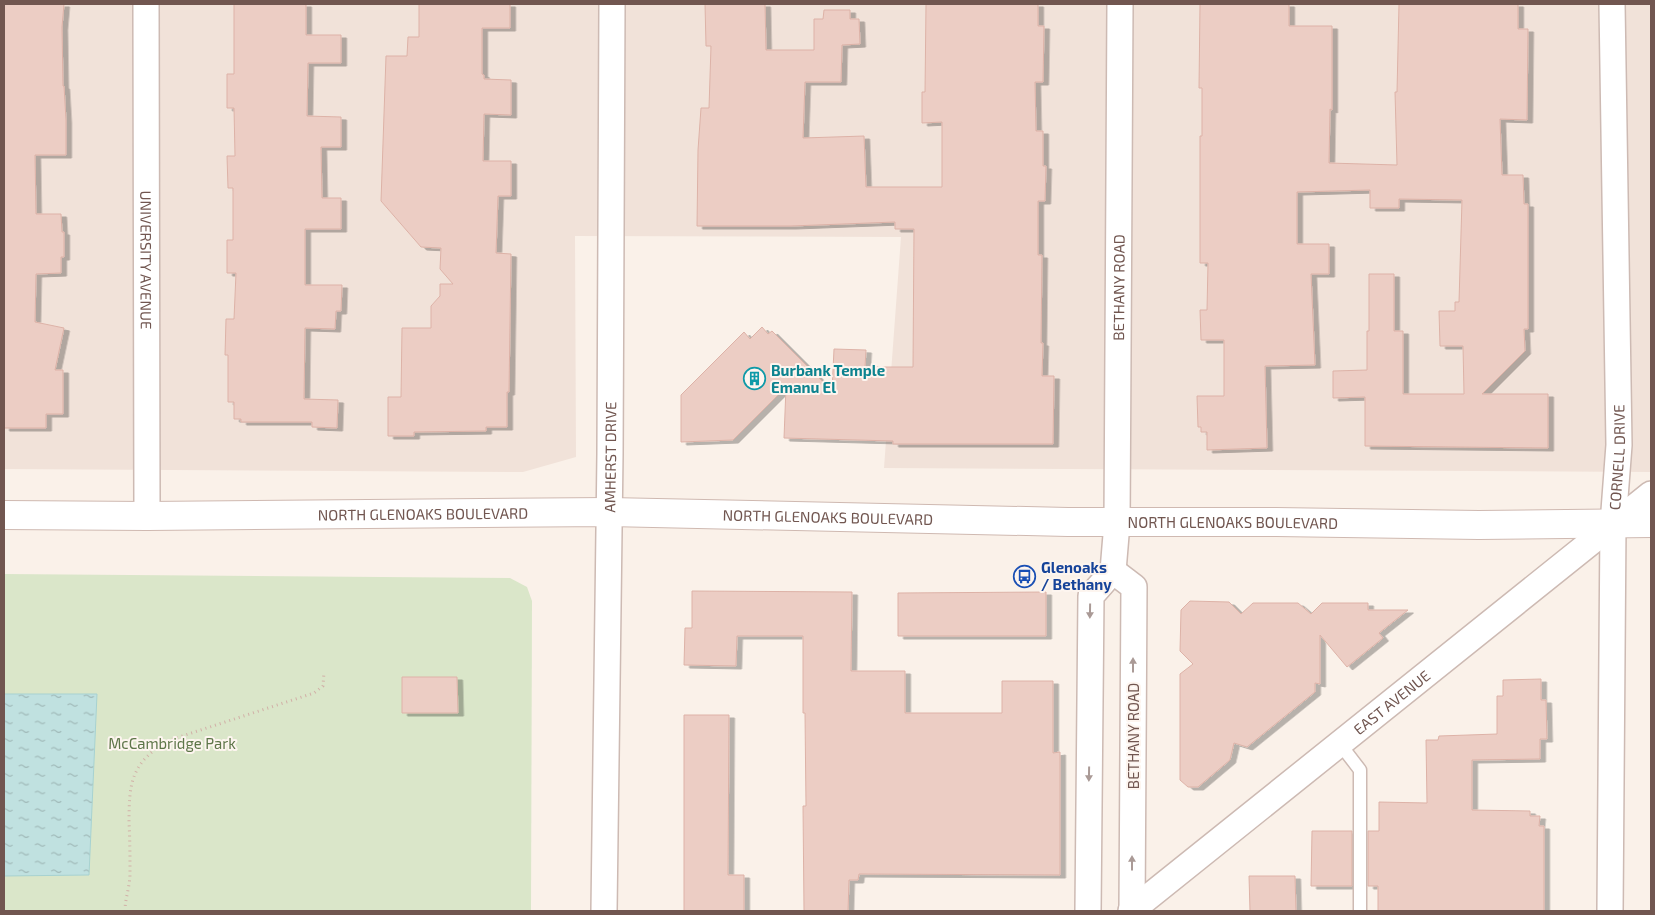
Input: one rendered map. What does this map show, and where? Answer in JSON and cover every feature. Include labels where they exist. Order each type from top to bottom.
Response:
[{"type":"main road","name":"NORTH GLENOAKS BOULEVARD","points":[[4,515],[147,516],[609,512],[1117,523],[1651,523]]},
{"type":"street","name":"UNIVERSITY AVENUE","points":[[146,4],[147,516]]},
{"type":"street","name":"AMHERST DRIVE","points":[[604,911],[612,4]]},
{"type":"street","name":"BETHANY ROAD","points":[[1120,4],[1117,523],[1114,571],[1134,587],[1132,911]]},
{"type":"street","name":"CORNELL DRIVE","points":[[1610,911],[1613,524],[1619,445],[1612,4]]},
{"type":"street","name":"EAST AVENUE","points":[[1132,911],[1651,494]]},
{"type":"street","points":[[1088,911],[1090,596],[1114,571]]},
{"type":"lane","points":[[1340,744],[1360,770],[1360,911]]},
{"type":"path","points":[[125,911],[125,903],[130,887],[129,791],[134,775],[145,758],[170,740],[314,693],[323,686],[324,672]]},
{"type":"shaded area","points":[[4,4],[1651,4],[1651,472],[884,468],[901,237],[575,236],[576,457],[523,472],[4,469]]},
{"type":"green space","name":"McCambridge Park","points":[[4,574],[510,578],[527,587],[532,601],[531,911],[4,911]]},
{"type":"water","points":[[4,694],[97,694],[89,875],[4,876]]},
{"type":"building","points":[[4,4],[64,4],[62,27],[66,155],[35,155],[36,214],[61,214],[62,232],[64,232],[64,257],[61,257],[61,273],[36,274],[35,322],[64,328],[55,370],[63,370],[63,414],[46,414],[46,428],[4,428]]},
{"type":"building","points":[[234,4],[306,4],[306,35],[341,35],[341,63],[308,63],[307,116],[341,117],[341,147],[321,147],[322,198],[341,198],[341,229],[305,229],[305,285],[342,285],[341,311],[336,311],[335,329],[305,328],[304,399],[338,400],[337,428],[312,427],[312,422],[241,422],[241,419],[234,419],[234,402],[228,402],[228,355],[225,355],[226,319],[234,319],[236,273],[227,273],[227,240],[233,240],[233,188],[228,188],[227,156],[235,156],[234,108],[227,108],[227,74],[234,74]]},
{"type":"building","points":[[419,4],[510,4],[510,28],[482,28],[482,74],[484,79],[511,80],[511,115],[484,114],[483,161],[511,161],[511,196],[498,196],[496,253],[511,254],[507,427],[486,427],[486,431],[414,432],[414,436],[388,436],[388,397],[401,397],[402,328],[431,328],[431,306],[440,296],[440,284],[453,284],[440,269],[441,248],[421,247],[381,201],[386,56],[407,56],[408,37],[419,37]]},
{"type":"building","points":[[705,4],[765,4],[766,50],[814,50],[814,19],[823,19],[824,10],[850,10],[850,19],[859,19],[860,44],[842,45],[841,82],[805,82],[803,138],[864,136],[866,187],[942,187],[942,122],[922,123],[922,92],[925,92],[926,4],[1038,4],[1038,26],[1044,26],[1043,82],[1035,82],[1036,131],[1043,131],[1043,166],[1046,166],[1045,201],[1038,201],[1038,255],[1042,255],[1042,376],[1054,376],[1053,444],[893,444],[893,441],[784,438],[786,387],[733,440],[681,442],[681,395],[744,332],[750,339],[762,327],[768,334],[772,331],[832,391],[834,349],[866,350],[865,367],[913,367],[914,229],[895,229],[895,222],[791,226],[697,226],[698,150],[701,108],[709,108],[711,46],[706,46]]},
{"type":"building","points":[[1200,4],[1289,4],[1289,26],[1332,26],[1332,110],[1330,109],[1329,163],[1397,165],[1395,92],[1397,92],[1399,4],[1518,4],[1518,29],[1528,29],[1527,120],[1500,119],[1502,175],[1523,175],[1524,204],[1528,204],[1528,329],[1524,329],[1525,351],[1482,394],[1548,394],[1548,448],[1365,446],[1365,397],[1333,398],[1333,371],[1367,370],[1369,274],[1394,274],[1394,331],[1403,331],[1403,394],[1464,394],[1463,346],[1440,346],[1439,311],[1455,311],[1455,302],[1459,302],[1462,200],[1399,199],[1399,208],[1370,208],[1370,190],[1297,192],[1297,244],[1329,244],[1329,274],[1311,274],[1315,365],[1265,366],[1267,448],[1207,450],[1207,432],[1201,432],[1201,427],[1198,427],[1197,396],[1224,396],[1224,340],[1201,340],[1200,310],[1207,310],[1208,263],[1200,263],[1202,88],[1199,88]]},
{"type":"building","points":[[692,591],[852,592],[851,671],[905,671],[905,713],[1002,713],[1002,681],[1053,681],[1053,753],[1060,752],[1060,875],[859,874],[858,880],[849,880],[848,911],[804,911],[803,806],[806,806],[803,636],[737,636],[736,666],[684,665],[685,628],[692,628]]},
{"type":"building","points":[[1046,592],[1046,636],[898,636],[898,593]]},
{"type":"building","points":[[1190,601],[1229,602],[1241,614],[1253,603],[1298,603],[1311,614],[1322,603],[1368,603],[1368,610],[1408,610],[1379,633],[1383,638],[1347,667],[1320,635],[1320,684],[1315,683],[1315,692],[1247,747],[1234,743],[1230,760],[1198,787],[1188,787],[1180,780],[1180,674],[1193,664],[1180,651],[1181,610]]},
{"type":"building","points":[[402,677],[457,677],[458,713],[402,713]]},
{"type":"building","points":[[1541,679],[1541,700],[1546,700],[1547,739],[1540,739],[1540,759],[1472,760],[1472,810],[1530,811],[1530,816],[1540,816],[1539,826],[1544,826],[1544,911],[1378,911],[1378,886],[1368,886],[1368,831],[1379,831],[1379,802],[1427,803],[1426,740],[1438,740],[1439,736],[1497,734],[1497,696],[1503,696],[1503,680]]},
{"type":"building","points":[[684,715],[729,715],[728,875],[744,875],[744,911],[684,911]]},
{"type":"building","points":[[1312,831],[1352,831],[1352,886],[1311,886]]},
{"type":"building","points":[[1249,876],[1295,876],[1296,911],[1250,911]]},
{"type":"place","name":"Burbank Temple Emanu El","points":[[755,379]]},
{"type":"place","name":"Glenoaks / Bethany","points":[[1025,576]]}]
